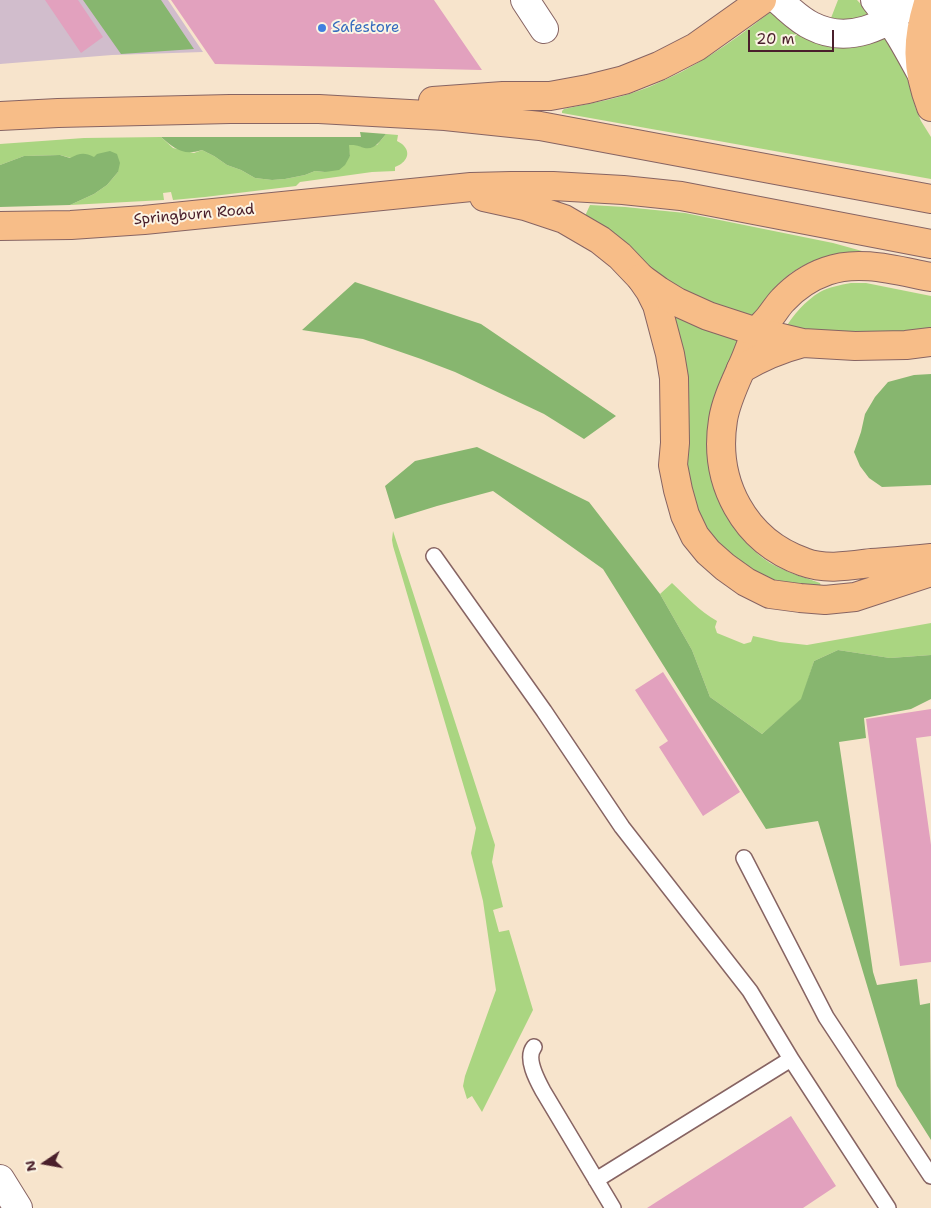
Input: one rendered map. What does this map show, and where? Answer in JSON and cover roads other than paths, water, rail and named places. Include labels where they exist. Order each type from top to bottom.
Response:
[{"type":"main road","points":[[319,109],[503,96],[550,96],[588,89],[624,80],[659,66],[696,47],[762,0]]},
{"type":"main road","points":[[929,0],[920,36],[919,55],[925,91],[931,107]]},
{"type":"main road","points":[[0,116],[230,109],[319,109],[445,116],[540,126],[931,199]]},
{"type":"main road","points":[[387,195],[471,187],[511,186],[561,186],[641,191],[681,196],[931,244]]},
{"type":"main road","points":[[387,195],[436,191],[470,195],[517,204],[564,218],[600,240],[620,256],[641,278],[657,305],[670,354],[674,378],[673,465],[685,515],[695,536],[708,552],[746,582],[770,594],[825,600],[855,597],[931,572]]},
{"type":"main road","name":"Springburn Road","points":[[0,226],[144,220],[387,195]]},
{"type":"main road","points":[[931,277],[864,266],[844,266],[809,279],[795,288],[757,332],[723,419],[721,444],[722,465],[728,487],[738,508],[751,527],[766,541],[785,554],[823,567],[931,558]]},
{"type":"main road","points":[[641,278],[677,302],[708,316],[757,332],[803,343],[872,346],[931,342]]},
{"type":"main road","points":[[741,369],[781,349],[803,343]]},
{"type":"street","points":[[524,0],[544,29]]},
{"type":"street","points":[[778,0],[811,26],[837,33],[865,31],[877,26],[882,10]]},
{"type":"street","points":[[882,10],[912,0]]},
{"type":"street","points":[[882,10],[922,75]]},
{"type":"street","points":[[0,1179],[18,1208]]},
{"type":"lane","points":[[434,556],[539,704],[622,827],[750,991],[791,1059],[888,1208]]},
{"type":"lane","points":[[744,858],[826,1017],[931,1176]]},
{"type":"lane","points":[[534,1047],[530,1053],[530,1059],[538,1082],[613,1208]]},
{"type":"lane","points":[[596,1180],[791,1059]]},
{"type":"place","name":"Safestore","points":[[322,28]]}]
